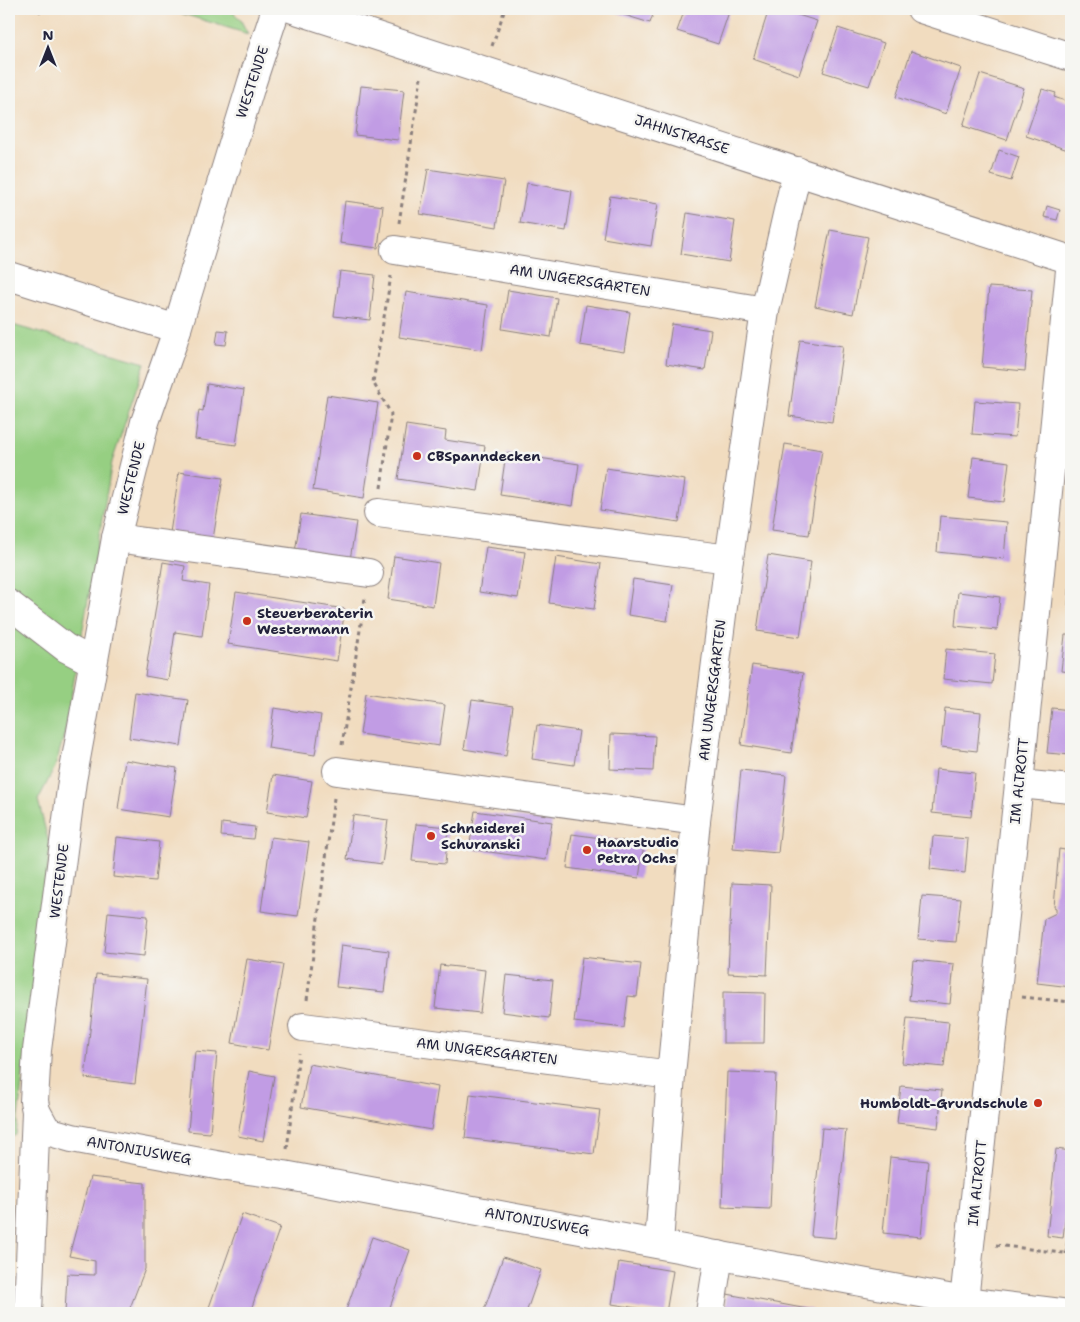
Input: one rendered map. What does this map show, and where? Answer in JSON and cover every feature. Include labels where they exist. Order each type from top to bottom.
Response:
[{"type":"street","name":"WESTENDE","points":[[28,1313],[37,1050],[72,781],[116,538],[145,422],[177,329],[276,9]]},
{"type":"street","name":"JAHNSTRASSE","points":[[294,9],[426,50],[1071,260]]},
{"type":"street","points":[[920,9],[1071,56]]},
{"type":"street","name":"AM UNGERSGARTEN","points":[[658,1244],[671,1075],[696,821],[728,560],[765,311],[797,171]]},
{"type":"street","name":"AM UNGERSGARTEN","points":[[395,250],[765,311]]},
{"type":"street","name":"IM ALTROTT","points":[[964,1300],[1019,784],[1071,260]]},
{"type":"street","points":[[9,276],[177,329]]},
{"type":"street","points":[[378,513],[728,560]]},
{"type":"street","points":[[116,538],[369,573]]},
{"type":"street","points":[[9,604],[66,648],[93,662]]},
{"type":"street","points":[[338,771],[696,821]]},
{"type":"street","points":[[1019,784],[1071,789]]},
{"type":"street","name":"AM UNGERSGARTEN","points":[[303,1027],[671,1075]]},
{"type":"street","name":"ANTONIUSWEG","points":[[35,1106],[47,1131],[72,1138],[964,1300],[1060,1313]]},
{"type":"street","points":[[710,1313],[719,1255]]},
{"type":"path","points":[[39,9],[42,15]]},
{"type":"path","points":[[484,70],[505,9]]},
{"type":"path","points":[[378,513],[391,414],[373,382],[426,50]]},
{"type":"path","points":[[284,1175],[338,771],[369,573]]},
{"type":"path","points":[[996,994],[1071,1002]]},
{"type":"path","points":[[1066,1254],[1071,1209]]},
{"type":"path","points":[[971,1242],[1071,1254]]},
{"type":"green space","points":[[167,9],[230,9],[240,19],[248,34]]},
{"type":"green space","points":[[9,324],[145,363],[112,462],[65,732],[55,767],[38,800],[50,848],[16,1135],[9,1138]]},
{"type":"building","points":[[605,9],[655,9],[650,23]]},
{"type":"building","points":[[685,9],[730,9],[718,44],[677,31]]},
{"type":"building","points":[[769,9],[779,9],[817,21],[799,75],[753,59]]},
{"type":"building","points":[[838,28],[884,43],[869,86],[823,72]]},
{"type":"building","points":[[911,51],[961,68],[946,114],[896,97]]},
{"type":"building","points":[[980,74],[1024,88],[1007,140],[963,126]]},
{"type":"building","points":[[361,86],[404,90],[398,140],[355,135]]},
{"type":"building","points":[[1042,89],[1056,93],[1054,97],[1071,103],[1071,151],[1026,136]]},
{"type":"building","points":[[999,150],[1019,157],[1011,181],[991,175]]},
{"type":"building","points":[[428,169],[504,181],[497,227],[420,214]]},
{"type":"building","points":[[527,183],[572,191],[566,231],[520,223]]},
{"type":"building","points":[[610,196],[658,204],[651,246],[603,238]]},
{"type":"building","points":[[345,201],[383,206],[378,248],[340,243]]},
{"type":"building","points":[[1047,206],[1060,210],[1057,220],[1044,217]]},
{"type":"building","points":[[687,213],[735,221],[729,262],[681,254]]},
{"type":"building","points":[[830,230],[868,237],[853,314],[815,306]]},
{"type":"building","points":[[340,271],[375,275],[370,320],[334,316]]},
{"type":"building","points":[[989,287],[1032,290],[1025,371],[982,367]]},
{"type":"building","points":[[508,290],[557,298],[551,337],[502,329]]},
{"type":"building","points":[[406,292],[488,305],[482,350],[399,337]]},
{"type":"building","points":[[586,305],[630,312],[624,352],[580,345]]},
{"type":"building","points":[[672,324],[711,330],[705,370],[666,364]]},
{"type":"building","points":[[218,330],[228,331],[226,345],[216,344]]},
{"type":"building","points":[[800,340],[843,346],[832,422],[789,416]]},
{"type":"building","points":[[207,384],[244,390],[236,445],[195,439],[199,410],[203,411]]},
{"type":"building","points":[[327,395],[378,403],[364,498],[313,490]]},
{"type":"building","points":[[975,401],[1018,404],[1015,437],[972,434]]},
{"type":"building","points":[[406,425],[446,431],[445,440],[485,446],[478,491],[398,479]]},
{"type":"building","points":[[785,444],[822,450],[809,535],[772,530]]},
{"type":"building","points":[[506,453],[579,464],[573,506],[500,495]]},
{"type":"building","points":[[973,457],[1009,462],[1004,502],[968,498]]},
{"type":"building","points":[[606,468],[685,480],[679,522],[600,510]]},
{"type":"building","points":[[179,472],[223,478],[213,539],[170,533]]},
{"type":"building","points":[[301,514],[356,522],[350,560],[295,552]]},
{"type":"building","points":[[940,516],[1007,522],[1004,559],[937,552]]},
{"type":"building","points":[[486,547],[525,552],[518,598],[479,592]]},
{"type":"building","points":[[768,555],[811,562],[800,637],[757,631]]},
{"type":"building","points":[[394,556],[439,563],[433,606],[388,599]]},
{"type":"building","points":[[556,557],[601,564],[594,609],[549,603]]},
{"type":"building","points":[[163,562],[185,566],[183,581],[209,585],[202,636],[175,632],[168,680],[145,676]]},
{"type":"building","points":[[633,579],[673,585],[667,621],[628,615]]},
{"type":"building","points":[[1070,579],[1071,605],[1068,605]]},
{"type":"building","points":[[236,592],[345,609],[337,661],[228,644]]},
{"type":"building","points":[[958,592],[1000,597],[997,630],[955,626]]},
{"type":"building","points":[[1065,635],[1071,635],[1071,672],[1061,671]]},
{"type":"building","points":[[946,649],[995,654],[992,684],[943,679]]},
{"type":"building","points":[[752,665],[803,673],[791,753],[741,745]]},
{"type":"building","points":[[135,692],[188,700],[181,746],[129,738]]},
{"type":"building","points":[[366,693],[445,705],[439,746],[360,734]]},
{"type":"building","points":[[472,700],[513,706],[506,756],[464,749]]},
{"type":"building","points":[[274,708],[321,715],[315,755],[268,748]]},
{"type":"building","points":[[945,708],[981,712],[977,751],[941,747]]},
{"type":"building","points":[[1052,708],[1071,710],[1071,755],[1047,753]]},
{"type":"building","points":[[537,725],[579,731],[574,765],[532,759]]},
{"type":"building","points":[[611,734],[655,736],[653,771],[610,769]]},
{"type":"building","points":[[125,760],[177,768],[169,817],[118,809]]},
{"type":"building","points":[[936,769],[975,773],[971,817],[932,813]]},
{"type":"building","points":[[741,770],[786,775],[778,853],[733,849]]},
{"type":"building","points":[[273,775],[312,781],[306,818],[267,812]]},
{"type":"building","points":[[475,811],[552,822],[546,860],[469,849]]},
{"type":"building","points":[[353,815],[388,820],[382,864],[347,859]]},
{"type":"building","points":[[222,823],[255,827],[253,839],[221,836]]},
{"type":"building","points":[[416,824],[448,827],[445,864],[412,861]]},
{"type":"building","points":[[572,834],[644,844],[639,878],[567,868]]},
{"type":"building","points":[[933,836],[968,839],[965,873],[930,869]]},
{"type":"building","points":[[117,837],[159,842],[155,881],[113,877]]},
{"type":"building","points":[[271,837],[309,842],[298,916],[261,911]]},
{"type":"building","points":[[1059,849],[1071,851],[1071,987],[1037,983],[1044,919],[1056,913],[1056,908],[1054,907]]},
{"type":"building","points":[[732,883],[771,885],[767,975],[728,973]]},
{"type":"building","points":[[922,896],[961,899],[956,942],[918,939]]},
{"type":"building","points":[[108,912],[148,916],[144,956],[104,952]]},
{"type":"building","points":[[341,945],[389,951],[384,992],[336,987]]},
{"type":"building","points":[[582,957],[641,964],[637,997],[628,996],[624,1028],[574,1022]]},
{"type":"building","points":[[247,959],[283,965],[268,1050],[232,1043]]},
{"type":"building","points":[[913,960],[954,964],[950,1004],[909,1000]]},
{"type":"building","points":[[440,965],[485,970],[480,1013],[435,1008]]},
{"type":"building","points":[[96,974],[147,979],[135,1084],[85,1078]]},
{"type":"building","points":[[506,975],[553,980],[549,1018],[502,1012]]},
{"type":"building","points":[[723,992],[765,993],[764,1043],[723,1043]]},
{"type":"building","points":[[907,1018],[949,1022],[944,1067],[902,1063]]},
{"type":"building","points":[[195,1051],[217,1053],[210,1133],[188,1131]]},
{"type":"building","points":[[309,1064],[438,1087],[431,1130],[301,1107]]},
{"type":"building","points":[[249,1071],[274,1076],[263,1141],[238,1136]]},
{"type":"building","points":[[727,1072],[776,1074],[770,1209],[722,1207]]},
{"type":"building","points":[[901,1086],[942,1090],[938,1128],[897,1123]]},
{"type":"building","points":[[470,1094],[600,1110],[594,1154],[465,1138]]},
{"type":"building","points":[[822,1128],[846,1130],[835,1238],[811,1236]]},
{"type":"building","points":[[1056,1149],[1071,1151],[1071,1168],[1063,1238],[1047,1236]]},
{"type":"building","points":[[890,1157],[928,1161],[921,1237],[883,1233]]},
{"type":"building","points":[[90,1177],[145,1183],[145,1269],[128,1313],[65,1313],[67,1274],[95,1275],[95,1261],[69,1256]]},
{"type":"building","points":[[242,1214],[280,1227],[250,1313],[207,1313]]},
{"type":"building","points":[[372,1237],[410,1250],[388,1313],[345,1313]]},
{"type":"building","points":[[503,1257],[541,1270],[526,1313],[483,1313]]},
{"type":"building","points":[[619,1262],[673,1271],[666,1313],[612,1304]]},
{"type":"building","points":[[727,1294],[813,1310],[813,1313],[724,1313]]},
{"type":"place","name":"CBSpanndecken","points":[[417,456]]},
{"type":"place","name":"Steuerberaterin Westermann","points":[[247,621]]},
{"type":"place","name":"Schneiderei Schuranski","points":[[431,836]]},
{"type":"place","name":"Haarstudio Petra Ochs","points":[[587,850]]},
{"type":"place","name":"Humboldt-Grundschule","points":[[1038,1103]]}]
